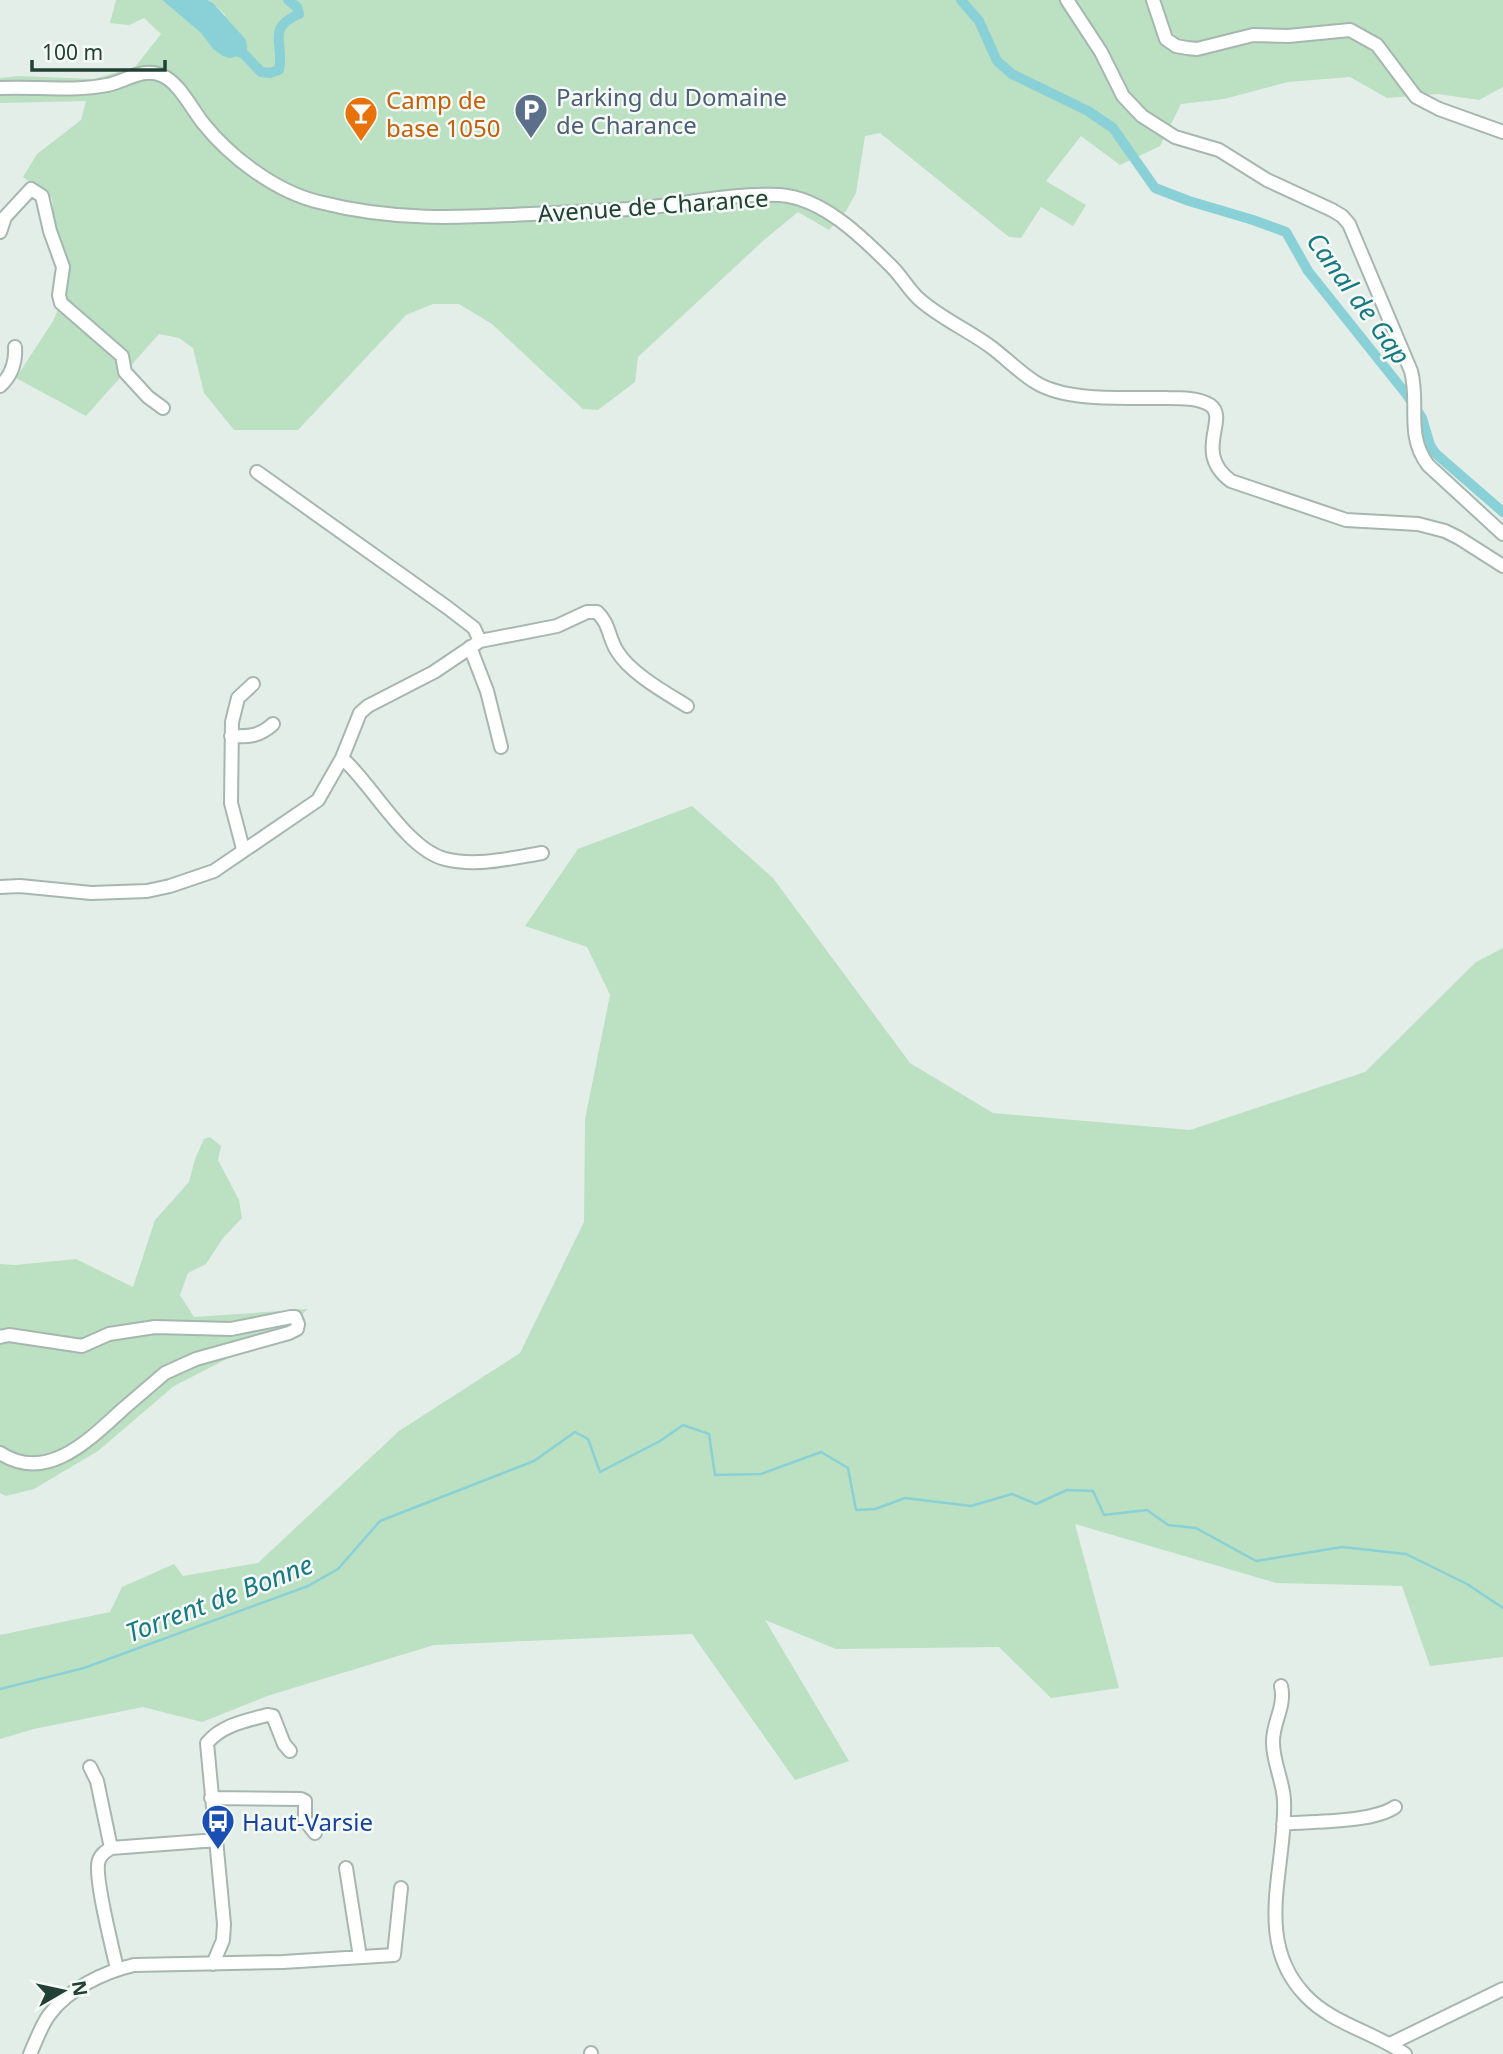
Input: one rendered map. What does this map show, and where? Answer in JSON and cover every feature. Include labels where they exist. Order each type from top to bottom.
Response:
[{"type":"street","points":[[1068,0],[1131,106],[1161,130],[1184,141],[1219,150],[1267,180],[1332,210],[1349,224],[1411,371],[1415,441],[1422,457],[1503,534]]},
{"type":"street","points":[[1153,0],[1166,39],[1176,46],[1187,48],[1197,49],[1252,35],[1288,36],[1350,30],[1377,45],[1416,97],[1439,109],[1503,132]]},
{"type":"street","name":"Avenue de Charance","points":[[0,88],[89,88],[109,85],[140,74],[159,74],[174,84],[224,146],[271,181],[297,195],[318,202],[408,218],[616,210],[733,195],[795,197],[817,207],[852,230],[893,268],[918,298],[992,347],[1035,383],[1053,391],[1072,394],[1182,398],[1209,405],[1216,413],[1217,421],[1211,450],[1213,458],[1222,474],[1231,481],[1346,520],[1418,524],[1438,529],[1459,538],[1503,566]]},
{"type":"street","points":[[0,232],[5,216],[31,189],[42,196],[50,231],[63,267],[59,295],[61,303],[122,356],[125,372],[148,397],[163,408]]},
{"type":"street","points":[[0,386],[16,359],[15,347]]},
{"type":"street","points":[[257,472],[474,628],[475,644],[501,747]]},
{"type":"street","points":[[0,887],[20,886],[91,893],[147,891],[200,877],[318,800],[342,758],[359,713],[385,696],[434,672],[475,644],[557,626],[587,612],[597,612],[606,620],[617,653],[650,683],[687,706]]},
{"type":"street","points":[[243,849],[231,803],[231,736],[238,698],[253,684]]},
{"type":"street","points":[[231,736],[249,737],[264,733],[273,724]]},
{"type":"street","points":[[342,758],[398,823],[430,852],[445,859],[490,862],[542,853]]},
{"type":"street","points":[[0,1337],[20,1336],[82,1346],[109,1334],[155,1326],[231,1329],[291,1317],[297,1320],[298,1324],[297,1329],[289,1334],[178,1365],[165,1373],[94,1436],[67,1454],[39,1463],[26,1464],[13,1461],[0,1452]]},
{"type":"street","points":[[1281,1686],[1282,1704],[1274,1728],[1272,1746],[1284,1800],[1274,1900],[1280,1958],[1304,1995],[1315,2004],[1332,2017],[1390,2044],[1405,2054]]},
{"type":"street","points":[[213,1964],[223,1940],[217,1840],[207,1743],[215,1734],[228,1727],[267,1715],[273,1717],[284,1744],[290,1751]]},
{"type":"street","points":[[90,1767],[97,1781],[111,1848]]},
{"type":"street","points":[[211,1798],[301,1798],[305,1801],[305,1820],[315,1833]]},
{"type":"street","points":[[1283,1824],[1371,1817],[1385,1814],[1395,1807]]},
{"type":"street","points":[[117,1969],[97,1862],[103,1854],[111,1848],[217,1840]]},
{"type":"street","points":[[346,1868],[360,1957]]},
{"type":"street","points":[[30,2054],[49,2014],[85,1985],[117,1969],[134,1965],[394,1955],[401,1888]]},
{"type":"street","points":[[1390,2044],[1503,1989]]},
{"type":"green space","points":[[116,0],[162,0],[201,33],[213,49],[225,15],[207,0],[1503,0],[1503,87],[1479,100],[1438,94],[1387,98],[1350,77],[1288,82],[1224,99],[1181,104],[1160,146],[1120,165],[1081,136],[1046,181],[1086,205],[1073,226],[1041,207],[1021,238],[1009,237],[880,133],[865,136],[856,193],[846,211],[829,230],[798,212],[638,357],[635,382],[598,410],[583,409],[492,324],[459,304],[433,304],[406,315],[298,430],[234,430],[204,393],[193,348],[179,338],[159,334],[86,416],[16,378],[53,321],[61,303],[52,198],[23,177],[37,154],[81,120],[86,101],[0,103],[0,78],[19,76],[94,79],[135,67],[161,34],[144,18],[129,25],[110,23]]},
{"type":"green space","points":[[692,806],[773,878],[910,1063],[993,1113],[1190,1130],[1365,1072],[1476,962],[1503,948],[1503,1657],[1430,1666],[1402,1586],[1276,1583],[1075,1524],[1119,1688],[1051,1698],[999,1647],[836,1649],[765,1620],[849,1761],[795,1780],[692,1634],[434,1645],[267,1696],[202,1722],[143,1707],[34,1729],[0,1739],[0,1635],[110,1612],[122,1587],[174,1564],[183,1576],[258,1563],[399,1431],[520,1353],[584,1222],[585,1119],[610,995],[587,947],[525,926],[578,849]]},
{"type":"green space","points":[[210,1137],[221,1146],[218,1160],[239,1200],[242,1218],[223,1238],[206,1264],[188,1273],[180,1295],[194,1317],[308,1309],[289,1327],[174,1386],[98,1451],[34,1489],[6,1496],[0,1493],[0,1264],[76,1259],[133,1287],[155,1220],[189,1182],[204,1139]]},
{"type":"water","points":[[162,0],[207,0],[213,3],[246,40],[248,54],[230,58],[223,56]]},
{"type":"waterway","points":[[236,50],[245,55],[261,72],[279,70],[279,31],[282,25],[299,14],[297,7],[288,0]]},
{"type":"waterway","name":"Canal de Gap","points":[[961,0],[979,21],[997,61],[1012,74],[1088,111],[1113,128],[1155,188],[1286,232],[1308,271],[1407,395],[1422,418],[1435,453],[1503,512]]},
{"type":"waterway","name":"Torrent de Bonne","points":[[0,1689],[84,1668],[308,1586],[338,1569],[380,1521],[534,1461],[575,1432],[588,1439],[600,1472],[660,1441],[683,1425],[709,1434],[715,1475],[761,1474],[821,1452],[848,1468],[856,1510],[875,1509],[905,1498],[971,1506],[1012,1494],[1036,1504],[1067,1490],[1093,1491],[1104,1515],[1147,1510],[1168,1525],[1196,1528],[1256,1561],[1342,1547],[1406,1554],[1467,1584],[1503,1608]]},
{"type":"place","name":"Parking du Domaine de Charance","points":[[531,140]]},
{"type":"place","name":"Camp de base 1050","points":[[361,143]]},
{"type":"place","name":"Haut-Varsie","points":[[218,1851]]}]
